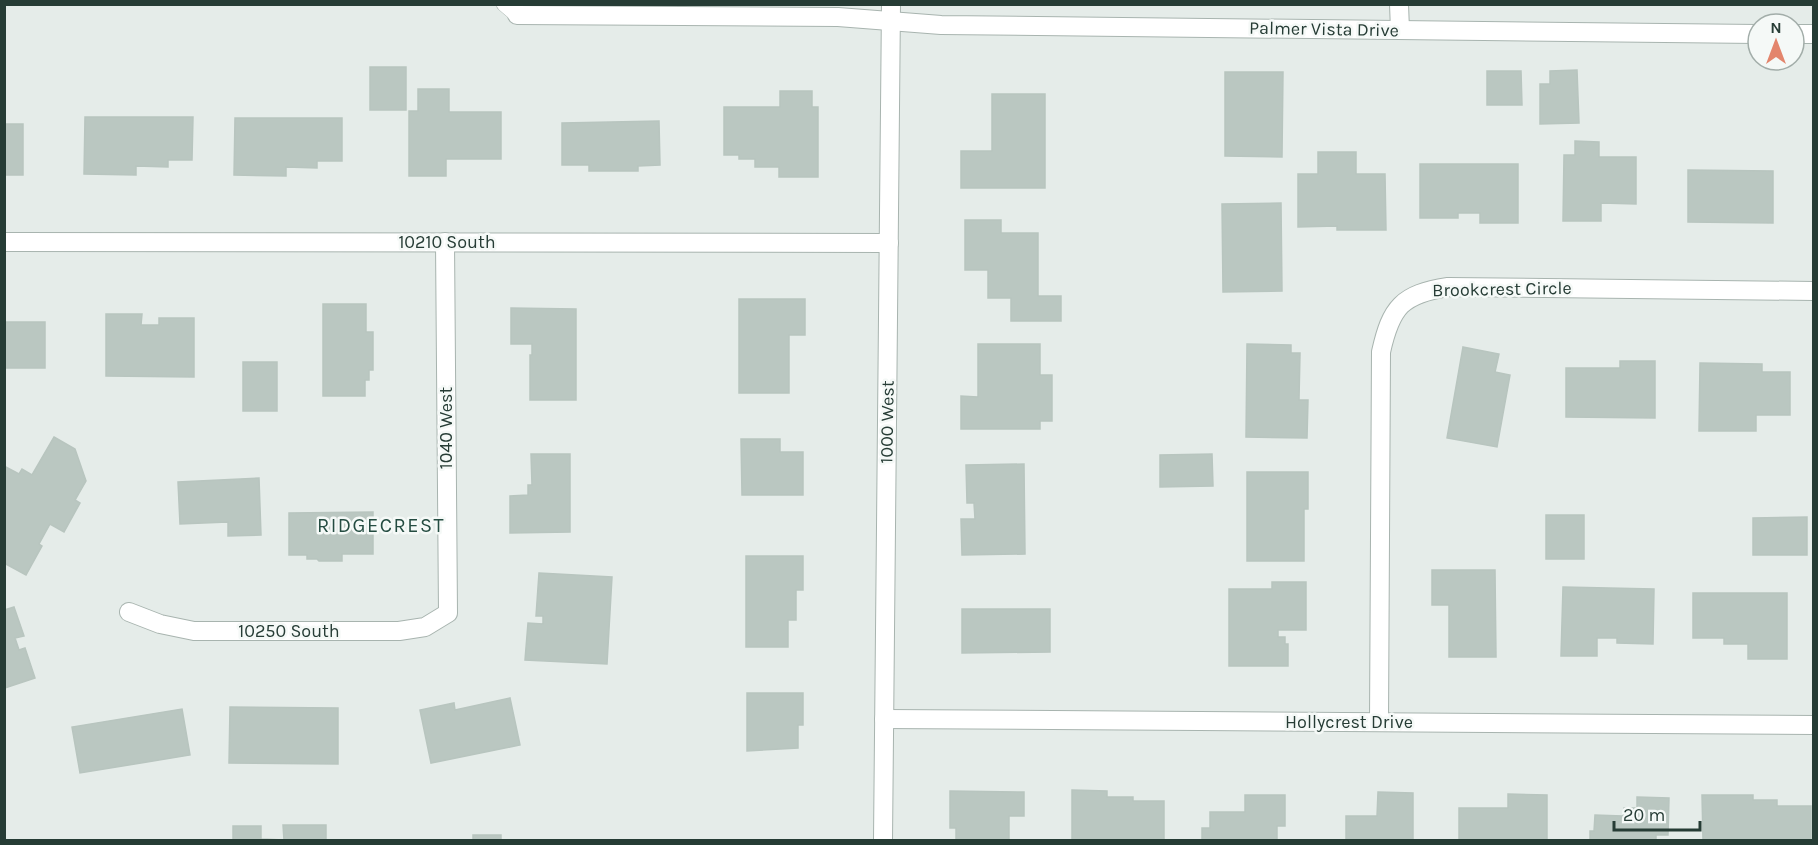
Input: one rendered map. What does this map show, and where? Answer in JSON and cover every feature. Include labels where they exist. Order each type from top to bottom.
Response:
[{"type":"street","points":[[1399,4],[1400,30]]},
{"type":"street","name":"Palmer Vista Drive","points":[[510,10],[838,17],[891,13],[941,25],[1746,34]]},
{"type":"street","name":"1000 West","points":[[883,840],[891,13]]},
{"type":"street","name":"10210 South","points":[[4,242],[889,243]]},
{"type":"street","name":"1040 West","points":[[445,242],[448,613]]},
{"type":"street","name":"Brookcrest Circle","points":[[1379,722],[1381,352],[1387,326],[1401,303],[1422,291],[1448,287],[1814,291]]},
{"type":"street","name":"10250 South","points":[[129,612],[160,624],[194,631],[399,631],[425,627],[448,613]]},
{"type":"street","name":"Hollycrest Drive","points":[[884,719],[1814,724]]},
{"type":"building","points":[[370,67],[406,67],[406,110],[370,110]]},
{"type":"building","points":[[1577,70],[1579,123],[1540,124],[1540,84],[1550,84],[1550,71]]},
{"type":"building","points":[[1487,71],[1521,71],[1522,105],[1487,105]]},
{"type":"building","points":[[1225,72],[1283,72],[1282,157],[1225,156]]},
{"type":"building","points":[[418,89],[449,89],[449,112],[501,112],[501,159],[446,159],[446,176],[409,176],[409,111],[418,111]]},
{"type":"building","points":[[780,91],[812,91],[812,107],[818,107],[818,177],[779,177],[779,167],[755,167],[755,159],[739,159],[739,155],[724,155],[724,107],[780,107]]},
{"type":"building","points":[[992,94],[1045,94],[1045,188],[961,188],[961,151],[992,151]]},
{"type":"building","points":[[85,117],[193,117],[192,160],[168,160],[168,167],[136,166],[136,175],[84,174]]},
{"type":"building","points":[[235,118],[342,118],[342,161],[317,161],[317,168],[286,167],[286,176],[234,175]]},
{"type":"building","points":[[659,121],[660,165],[638,166],[638,171],[589,171],[589,165],[562,165],[562,123]]},
{"type":"building","points":[[4,124],[23,124],[23,175],[4,175]]},
{"type":"building","points":[[1575,141],[1599,142],[1599,157],[1636,157],[1636,204],[1601,203],[1601,221],[1563,221],[1564,155],[1575,155]]},
{"type":"building","points":[[1318,152],[1356,152],[1356,174],[1385,174],[1386,230],[1337,230],[1337,226],[1298,227],[1298,174],[1318,174]]},
{"type":"building","points":[[1420,164],[1518,164],[1518,223],[1480,223],[1480,213],[1458,213],[1458,218],[1420,218]]},
{"type":"building","points":[[1688,170],[1773,171],[1773,223],[1688,222]]},
{"type":"building","points":[[1281,203],[1282,291],[1223,292],[1222,204]]},
{"type":"building","points":[[965,220],[1001,220],[1001,233],[1038,233],[1038,296],[1061,296],[1061,321],[1011,321],[1011,298],[988,298],[988,270],[965,270]]},
{"type":"building","points":[[739,299],[805,299],[805,335],[789,335],[789,393],[739,393]]},
{"type":"building","points":[[323,304],[366,304],[366,332],[373,332],[373,370],[369,370],[369,380],[365,380],[365,396],[323,396]]},
{"type":"building","points":[[511,308],[576,309],[576,400],[530,400],[532,344],[511,344]]},
{"type":"building","points":[[106,314],[142,314],[141,325],[159,325],[159,318],[194,318],[194,377],[106,376]]},
{"type":"building","points":[[4,322],[45,322],[45,368],[4,368]]},
{"type":"building","points":[[978,344],[1040,344],[1040,375],[1052,375],[1052,421],[1040,421],[1040,429],[961,429],[961,396],[978,397]]},
{"type":"building","points":[[1247,344],[1291,345],[1291,353],[1300,353],[1299,400],[1308,400],[1307,438],[1246,437]]},
{"type":"building","points":[[1463,347],[1499,354],[1495,372],[1510,375],[1497,447],[1447,438]]},
{"type":"building","points":[[1620,361],[1655,361],[1655,418],[1566,417],[1566,368],[1620,368]]},
{"type":"building","points":[[243,362],[277,362],[277,411],[243,411]]},
{"type":"building","points":[[1700,363],[1762,364],[1762,372],[1790,372],[1790,415],[1756,415],[1756,431],[1699,431]]},
{"type":"building","points":[[54,437],[75,449],[86,481],[75,500],[80,503],[64,532],[50,524],[39,544],[42,546],[26,575],[4,563],[4,466],[19,474],[22,469],[32,475]]},
{"type":"building","points":[[741,439],[780,439],[780,452],[803,452],[803,495],[742,495]]},
{"type":"building","points":[[531,454],[570,454],[570,532],[510,533],[510,496],[528,495],[528,485],[532,485]]},
{"type":"building","points":[[1212,454],[1213,486],[1160,487],[1160,455]]},
{"type":"building","points":[[1024,464],[1025,554],[962,555],[961,519],[975,519],[974,503],[967,503],[966,465]]},
{"type":"building","points":[[1247,472],[1308,472],[1308,509],[1304,509],[1304,561],[1247,561]]},
{"type":"building","points":[[259,478],[261,535],[228,536],[228,522],[180,524],[178,482]]},
{"type":"building","points":[[373,512],[373,554],[342,554],[342,561],[319,561],[307,559],[307,555],[289,555],[289,513]]},
{"type":"building","points":[[1546,515],[1584,515],[1584,559],[1546,559]]},
{"type":"building","points":[[1807,517],[1807,555],[1753,555],[1753,518]]},
{"type":"building","points":[[746,556],[803,556],[803,590],[796,590],[796,620],[788,620],[788,647],[746,647]]},
{"type":"building","points":[[1432,570],[1495,570],[1496,657],[1449,657],[1449,605],[1432,605]]},
{"type":"building","points":[[539,573],[612,577],[607,664],[525,660],[528,623],[543,624],[543,616],[536,616]]},
{"type":"building","points":[[1272,582],[1306,582],[1306,630],[1278,630],[1278,637],[1285,637],[1285,644],[1288,644],[1288,666],[1229,666],[1229,589],[1272,589]]},
{"type":"building","points":[[1563,587],[1654,589],[1653,644],[1617,643],[1617,638],[1597,638],[1597,656],[1561,656]]},
{"type":"building","points":[[1693,593],[1787,593],[1787,659],[1748,659],[1748,644],[1724,644],[1724,638],[1693,638]]},
{"type":"building","points":[[14,607],[24,636],[15,638],[19,650],[25,648],[35,678],[5,688],[4,610]]},
{"type":"building","points":[[962,609],[1050,609],[1050,652],[962,653]]},
{"type":"building","points":[[747,693],[803,693],[803,725],[798,725],[798,748],[747,751]]},
{"type":"building","points":[[510,698],[520,745],[431,763],[420,710],[454,703],[455,710]]},
{"type":"building","points":[[230,707],[338,708],[338,764],[229,763]]},
{"type":"building","points":[[182,709],[190,755],[80,773],[72,727]]},
{"type":"building","points":[[1072,790],[1107,791],[1107,797],[1133,797],[1133,801],[1164,801],[1164,840],[1072,840]]},
{"type":"building","points":[[950,791],[1024,792],[1024,816],[1009,816],[1009,840],[956,840],[956,828],[950,828]]},
{"type":"building","points":[[1378,792],[1413,793],[1413,840],[1346,840],[1346,816],[1377,816]]},
{"type":"building","points":[[1508,794],[1547,795],[1547,840],[1459,840],[1459,808],[1508,808]]},
{"type":"building","points":[[1245,795],[1285,795],[1285,826],[1277,826],[1277,840],[1202,840],[1202,828],[1210,828],[1210,812],[1245,812]]},
{"type":"building","points":[[1702,795],[1753,795],[1753,800],[1777,800],[1777,806],[1811,806],[1811,840],[1703,840]]},
{"type":"building","points":[[1637,797],[1669,798],[1668,835],[1656,835],[1656,840],[1590,840],[1590,831],[1594,831],[1595,815],[1623,816],[1624,808],[1637,808]]},
{"type":"building","points":[[283,825],[326,825],[326,840],[284,840]]},
{"type":"building","points":[[233,826],[261,826],[261,839],[284,840],[233,840]]},
{"type":"building","points":[[473,835],[501,835],[501,840],[473,840]]},
{"type":"district","name":"RIDGECREST","points":[[381,525]]}]
